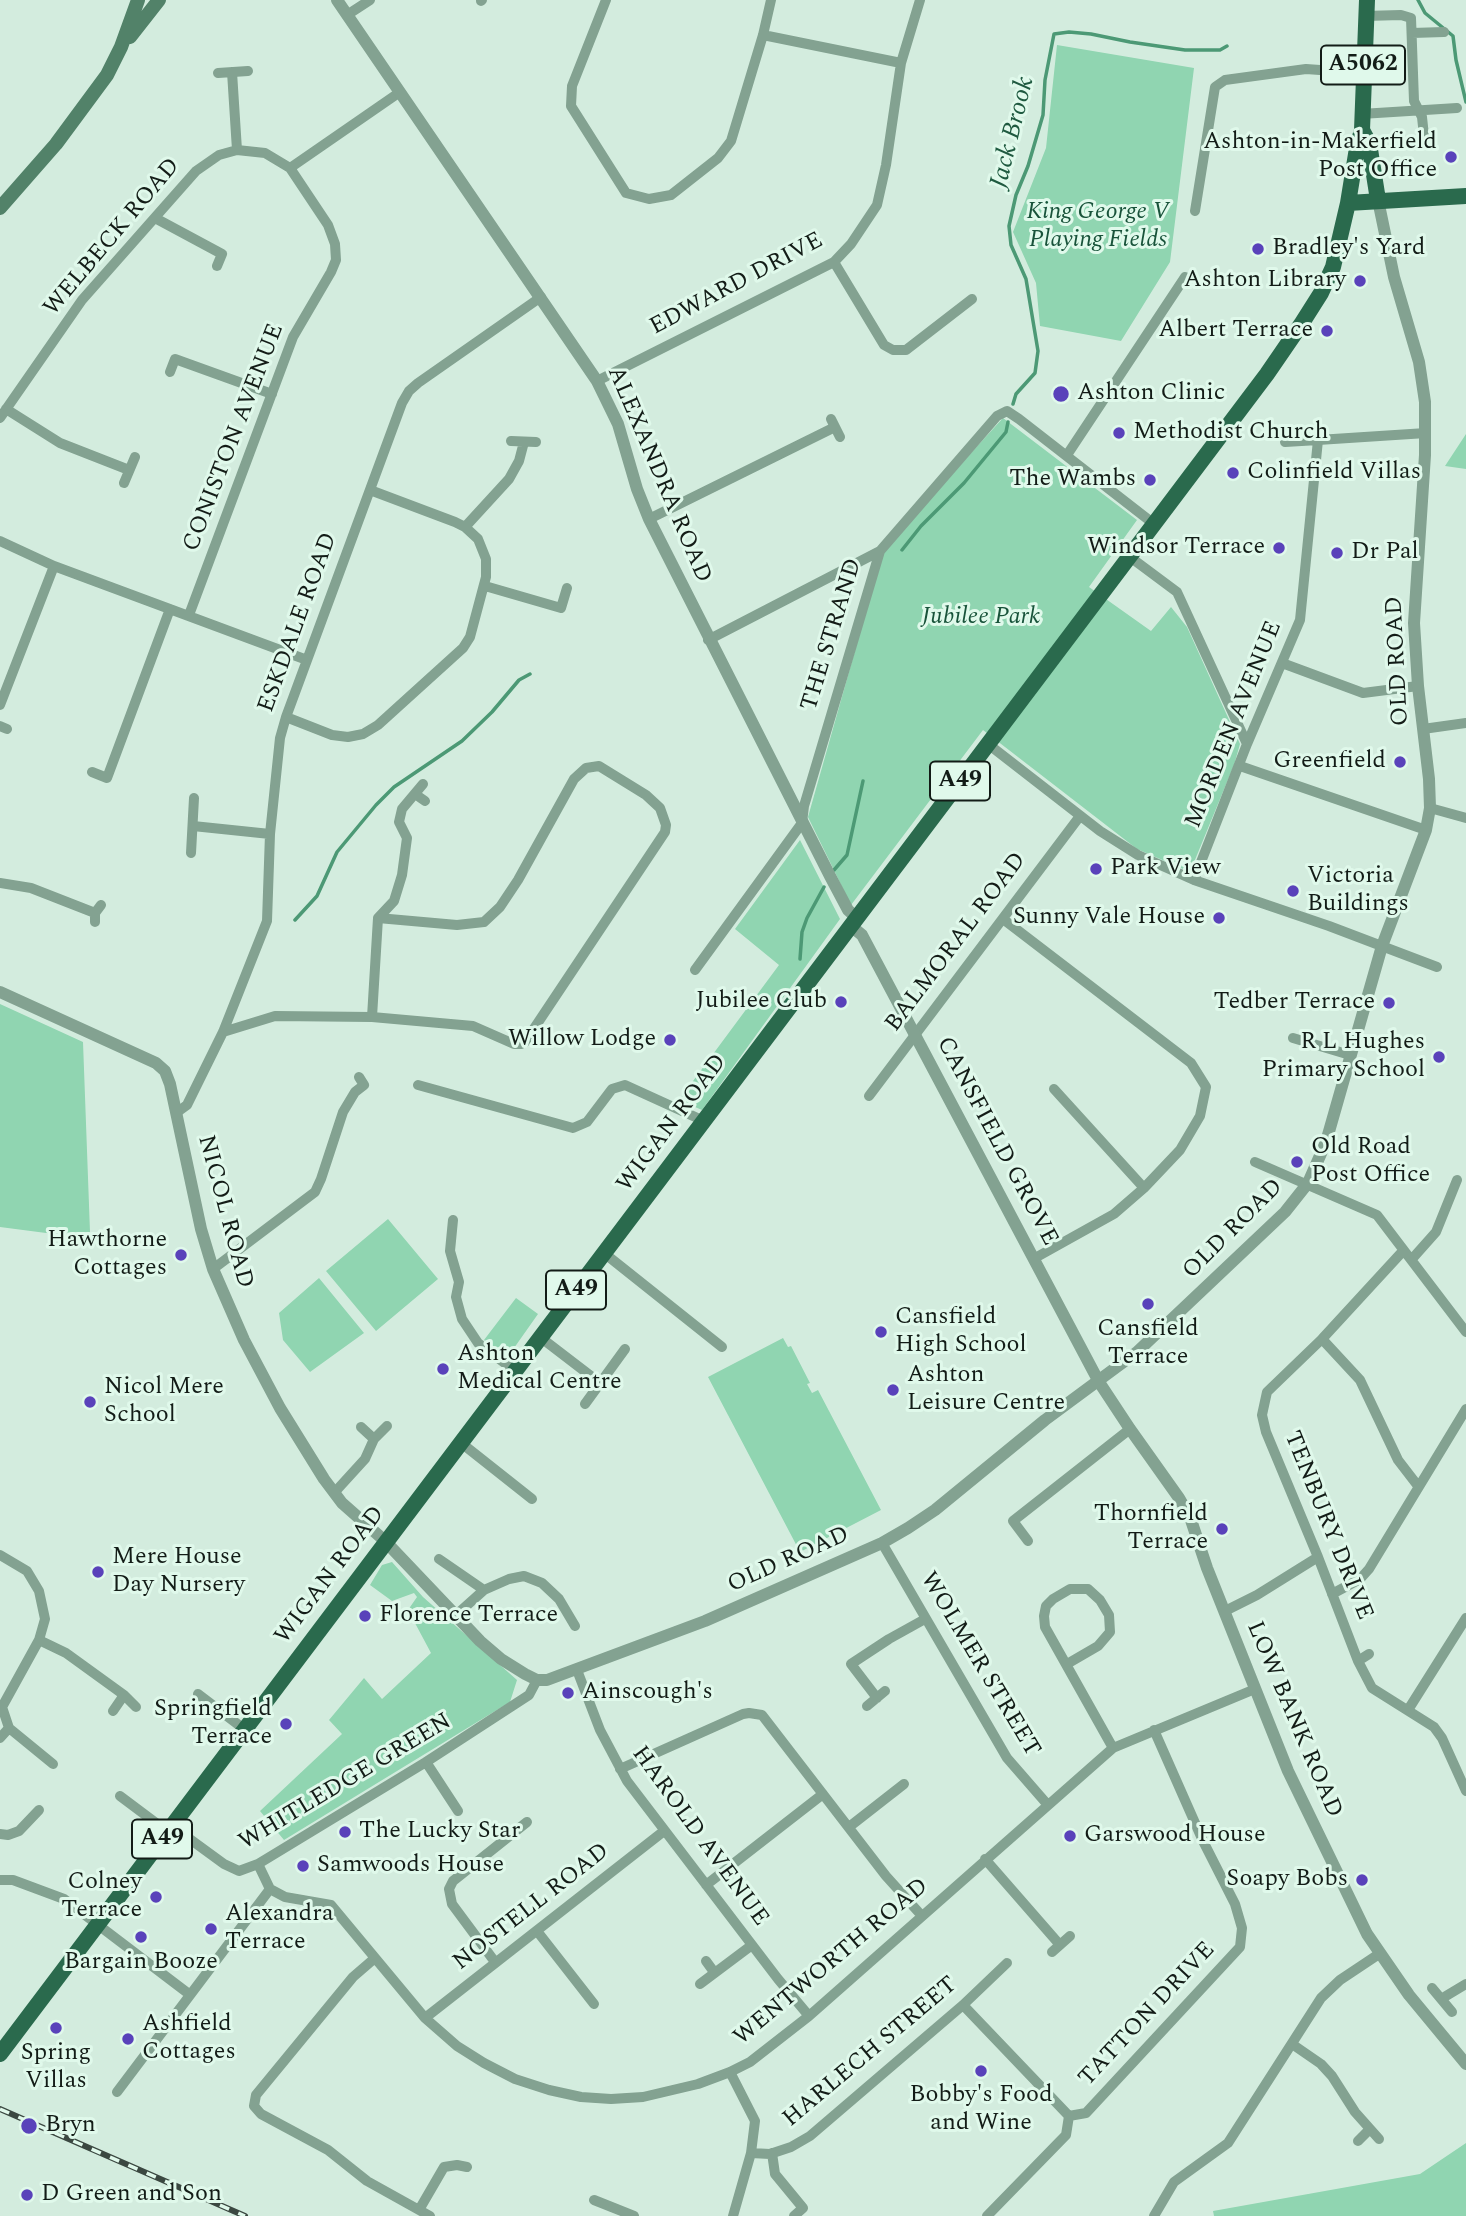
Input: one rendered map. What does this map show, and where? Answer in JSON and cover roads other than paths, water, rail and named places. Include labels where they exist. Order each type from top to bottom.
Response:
[{"type":"main road","points":[[0,208],[56,144],[107,75],[121,47],[138,0]]},
{"type":"main road","points":[[121,47],[159,0]]},
{"type":"main road","name":"WIGAN ROAD","points":[[0,2054],[1267,374],[1319,296],[1332,267],[1348,203],[1362,122],[1366,8]]},
{"type":"main road","name":"WIGAN ROAD","points":[[1362,122],[1369,143],[1378,200]]},
{"type":"main road","points":[[1348,203],[1466,195]]},
{"type":"street","name":"ALEXANDRA ROAD","points":[[337,0],[597,381],[618,424],[637,489],[649,519],[708,640],[855,922]]},
{"type":"street","points":[[347,15],[370,0]]},
{"type":"street","points":[[606,0],[572,86],[570,106],[626,193],[649,200],[671,195],[718,158],[731,141],[771,0]]},
{"type":"street","name":"EDWARD DRIVE","points":[[597,381],[834,262],[851,244],[877,205],[901,63],[920,0]]},
{"type":"street","points":[[1366,8],[1411,18],[1414,101],[1422,117],[1425,145]]},
{"type":"street","points":[[1412,33],[1444,32]]},
{"type":"street","points":[[763,35],[901,63]]},
{"type":"street","points":[[1195,211],[1215,87],[1225,80],[1306,69],[1362,73]]},
{"type":"street","points":[[218,73],[248,71]]},
{"type":"street","points":[[232,72],[237,150],[265,153],[290,168],[400,92]]},
{"type":"street","points":[[1362,122],[1418,110],[1457,108]]},
{"type":"street","name":"WELBECK ROAD","points":[[3,413],[82,300],[196,171],[219,155],[237,150]]},
{"type":"street","name":"CONISTON AVENUE","points":[[189,615],[293,337],[336,260],[335,244],[328,225],[290,168]]},
{"type":"street","name":"OLD ROAD","points":[[537,1680],[547,1680],[577,1670],[705,1621],[882,1543],[935,1510],[1045,1420],[1137,1352],[1249,1248],[1285,1212],[1308,1183],[1326,1142],[1382,946],[1426,830],[1430,808],[1414,623],[1426,433],[1425,402],[1419,362],[1394,277],[1378,200]]},
{"type":"street","points":[[155,218],[222,254],[217,266]]},
{"type":"street","points":[[834,262],[884,345],[893,350],[906,350],[972,299]]},
{"type":"street","points":[[1154,524],[1067,455],[1185,277]]},
{"type":"street","name":"ESKDALE ROAD","points":[[176,1114],[187,1105],[223,1032],[267,921],[270,834],[280,738],[402,403],[418,383],[541,297]]},
{"type":"street","points":[[170,372],[175,359],[272,394]]},
{"type":"street","name":"THE STRAND","points":[[802,823],[807,794],[880,551],[998,416],[1007,411],[1067,455]]},
{"type":"street","points":[[3,413],[60,443],[129,470]]},
{"type":"street","points":[[649,519],[835,428]]},
{"type":"street","points":[[1285,442],[1426,433]]},
{"type":"street","name":"MORDEN AVENUE","points":[[1194,880],[1247,744],[1300,620],[1318,440]]},
{"type":"street","points":[[511,441],[536,442]]},
{"type":"street","points":[[466,527],[509,479],[519,461],[524,442]]},
{"type":"street","points":[[124,483],[135,457]]},
{"type":"street","points":[[286,717],[340,737],[355,736],[370,730],[467,643],[485,586],[487,567],[478,539],[466,527],[370,490]]},
{"type":"street","points":[[0,541],[54,566],[307,660]]},
{"type":"street","points":[[708,640],[880,551]]},
{"type":"street","points":[[1130,556],[1177,592],[1247,744]]},
{"type":"street","points":[[0,705],[54,566]]},
{"type":"street","points":[[485,586],[561,608],[567,588]]},
{"type":"street","points":[[92,772],[107,778],[170,609]]},
{"type":"street","points":[[1282,663],[1363,694],[1418,686]]},
{"type":"street","points":[[1423,729],[1466,723]]},
{"type":"street","points":[[988,744],[1080,816],[1138,855],[1194,880],[1437,967]]},
{"type":"street","points":[[223,1032],[275,1016],[372,1017],[473,1026],[514,1044],[525,1042],[665,832],[666,825],[660,808],[646,795],[599,766],[586,768],[574,779],[506,898],[484,922],[457,925],[378,918]]},
{"type":"street","points":[[1240,766],[1426,830]]},
{"type":"street","points":[[372,1017],[378,918],[394,901],[402,874],[407,838],[399,822],[402,809],[423,784]]},
{"type":"street","points":[[415,794],[425,801]]},
{"type":"street","points":[[191,853],[194,799]]},
{"type":"street","points":[[1430,808],[1466,818]]},
{"type":"street","name":"BALMORAL ROAD","points":[[869,1096],[1080,816]]},
{"type":"street","points":[[695,970],[802,823]]},
{"type":"street","points":[[193,826],[270,834]]},
{"type":"street","points":[[0,883],[31,888],[97,914]]},
{"type":"street","points":[[1003,919],[1191,1063],[1206,1087],[1200,1115],[1180,1150],[1144,1188],[1114,1214],[1035,1258]]},
{"type":"street","name":"CANSFIELD GROVE","points":[[855,922],[1099,1382]]},
{"type":"street","name":"NICOL ROAD","points":[[0,992],[156,1063],[165,1071],[201,1229],[234,1320],[276,1401],[324,1479],[351,1513],[385,1541]]},
{"type":"street","points":[[1293,1038],[1350,1055]]},
{"type":"street","points":[[214,1269],[315,1192],[343,1112],[355,1092],[364,1085],[359,1077]]},
{"type":"street","points":[[418,1085],[573,1128],[587,1122],[612,1089],[625,1085],[704,1121]]},
{"type":"street","points":[[1054,1089],[1144,1188]]},
{"type":"street","points":[[1255,1162],[1377,1214],[1466,1332]]},
{"type":"street","points":[[1412,1259],[1436,1232],[1457,1180]]},
{"type":"street","points":[[453,1220],[450,1251],[459,1282],[456,1297],[462,1319],[478,1343],[514,1370]]},
{"type":"street","name":"TENBURY DRIVE","points":[[1403,1251],[1322,1339],[1267,1392],[1262,1415],[1266,1432],[1358,1661],[1372,1688],[1434,1727],[1442,1738],[1466,1791]]},
{"type":"street","points":[[604,1253],[722,1346]]},
{"type":"street","points":[[540,1337],[600,1383]]},
{"type":"street","points":[[1322,1339],[1360,1380],[1398,1460],[1418,1486]]},
{"type":"street","points":[[585,1404],[625,1349]]},
{"type":"street","name":"LOW BANK ROAD","points":[[1099,1382],[1190,1517],[1207,1568],[1288,1771],[1351,1903],[1379,1954],[1466,2064]]},
{"type":"street","points":[[1332,1594],[1369,1570],[1466,1409]]},
{"type":"street","points":[[334,1493],[365,1459],[374,1439],[387,1426]]},
{"type":"street","points":[[360,1427],[374,1439]]},
{"type":"street","points":[[1028,1541],[1013,1521],[1130,1429]]},
{"type":"street","points":[[460,1442],[532,1499]]},
{"type":"street","points":[[385,1541],[454,1616],[501,1659],[537,1680]]},
{"type":"street","name":"WOLMER STREET","points":[[882,1543],[1007,1758],[1047,1804]]},
{"type":"street","points":[[0,1555],[27,1571],[39,1591],[45,1619],[39,1640],[2,1707],[9,1728],[53,1764]]},
{"type":"street","points":[[1224,1611],[1257,1595],[1318,1557]]},
{"type":"street","points":[[439,1559],[484,1590]]},
{"type":"street","points":[[454,1616],[484,1590],[509,1579],[524,1576],[542,1583],[559,1599],[575,1626]]},
{"type":"street","points":[[1067,1664],[1098,1646],[1110,1632],[1109,1615],[1100,1600],[1088,1590],[1070,1589],[1053,1599],[1046,1606],[1045,1627],[1113,1748]]},
{"type":"street","points":[[1408,1710],[1466,1618]]},
{"type":"street","points":[[867,1706],[881,1695],[851,1664],[925,1619]]},
{"type":"street","points":[[39,1640],[66,1653],[124,1695],[136,1707]]},
{"type":"street","name":"TENBURY DRIVE","points":[[1358,1661],[1369,1654]]},
{"type":"street","name":"HAROLD AVENUE","points":[[577,1670],[620,1769],[664,1831],[809,2016]]},
{"type":"street","name":"WHITLEDGE GREEN","points":[[170,1829],[239,1871],[258,1864],[426,1762],[528,1695],[537,1680]]},
{"type":"street","name":"WENTWORTH ROAD","points":[[271,1889],[285,1898],[331,1905],[425,2018],[457,2046],[484,2063],[515,2079],[581,2097],[643,2097],[730,2073],[767,2050],[1113,1748],[1255,1689]]},
{"type":"street","points":[[198,1694],[244,1729]]},
{"type":"street","points":[[113,1711],[124,1695]]},
{"type":"street","points":[[620,1769],[743,1714],[756,1713],[766,1719],[886,1876],[922,1916]]},
{"type":"street","points":[[0,1738],[9,1728]]},
{"type":"street","name":"TATTON DRIVE","points":[[987,2216],[1066,2135],[1069,2116],[1086,2113],[1240,1947],[1242,1928],[1235,1904],[1203,1841],[1154,1730]]},
{"type":"street","points":[[426,1762],[458,1811]]},
{"type":"street","points":[[849,1827],[904,1784]]},
{"type":"street","points":[[706,1885],[824,1794]]},
{"type":"street","points":[[120,1796],[170,1829]]},
{"type":"street","points":[[0,1834],[8,1835],[19,1831],[40,1809]]},
{"type":"street","points":[[495,1962],[452,1905],[449,1889],[453,1881],[527,1822]]},
{"type":"street","name":"NOSTELL ROAD","points":[[425,2018],[664,1831]]},
{"type":"street","points":[[985,1859],[1056,1948],[1070,1936]]},
{"type":"street","points":[[117,2092],[271,1889],[258,1864]]},
{"type":"street","points":[[0,1880],[13,1880],[64,1899],[189,1994]]},
{"type":"street","points":[[537,1931],[594,2004]]},
{"type":"street","points":[[700,1984],[752,1945]]},
{"type":"street","points":[[1154,2216],[1174,2182],[1228,2143],[1330,1989],[1379,1954]]},
{"type":"street","points":[[375,1958],[353,1977],[256,2095],[254,2106],[261,2114],[328,2150],[367,2181],[430,2216]]},
{"type":"street","points":[[706,1961],[715,1972]]},
{"type":"street","name":"HARLECH STREET","points":[[751,2153],[772,2153],[791,2147],[810,2136],[963,2005],[1007,1963]]},
{"type":"street","points":[[1441,1999],[1466,1984]]},
{"type":"street","points":[[1432,1987],[1452,2011]]},
{"type":"street","points":[[963,2005],[1069,2116]]},
{"type":"street","points":[[1292,2044],[1332,2076],[1355,2112],[1379,2140]]},
{"type":"street","points":[[730,2073],[755,2121],[751,2153],[733,2216]]},
{"type":"street","points":[[1358,2141],[1370,2129]]},
{"type":"street","points":[[772,2153],[775,2174],[803,2208],[794,2216]]},
{"type":"street","points":[[419,2210],[444,2167],[467,2167]]},
{"type":"street","points":[[594,2200],[634,2216]]},
{"type":"waterway","points":[[1418,0],[1425,13],[1453,36],[1466,102]]},
{"type":"waterway","name":"Jack Brook","points":[[1013,404],[1016,394],[1035,373],[1038,351],[1026,279],[1011,245],[1009,226],[1016,195],[1043,115],[1045,80],[1054,34],[1091,34],[1185,50],[1220,50],[1227,46]]},
{"type":"waterway","name":"Jack Brook","points":[[902,550],[921,526],[964,483],[1006,432],[1008,422]]},
{"type":"waterway","points":[[295,920],[317,896],[337,852],[376,805],[394,787],[462,741],[492,712],[519,680],[530,674]]},
{"type":"waterway","name":"Jack Brook","points":[[834,870],[847,855],[863,781]]},
{"type":"waterway","name":"Jack Brook","points":[[800,959],[802,932],[824,887]]},
{"type":"railway","points":[[0,2109],[245,2216]]},
{"type":"place","name":"Ashton-in-Makerfield Post Office","points":[[1451,157]]},
{"type":"place","name":"Bradley's Yard","points":[[1258,249]]},
{"type":"place","name":"Ashton Library","points":[[1360,281]]},
{"type":"place","name":"Albert Terrace","points":[[1327,331]]},
{"type":"place","name":"Ashton Clinic","points":[[1061,394]]},
{"type":"place","name":"Methodist Church","points":[[1119,433]]},
{"type":"place","name":"Colinfield Villas","points":[[1233,473]]},
{"type":"place","name":"The Wambs","points":[[1150,480]]},
{"type":"place","name":"Windsor Terrace","points":[[1279,548]]},
{"type":"place","name":"Dr Pal","points":[[1337,553]]},
{"type":"place","name":"Greenfield","points":[[1400,762]]},
{"type":"place","name":"Park View","points":[[1096,869]]},
{"type":"place","name":"Victoria Buildings","points":[[1293,891]]},
{"type":"place","name":"Sunny Vale House","points":[[1219,918]]},
{"type":"place","name":"Jubilee Club","points":[[841,1002]]},
{"type":"place","name":"Tedber Terrace","points":[[1389,1003]]},
{"type":"place","name":"Willow Lodge","points":[[670,1040]]},
{"type":"place","name":"R L Hughes Primary School","points":[[1439,1057]]},
{"type":"place","name":"Old Road Post Office","points":[[1297,1162]]},
{"type":"place","name":"Hawthorne Cottages","points":[[181,1255]]},
{"type":"place","name":"Cansfield Terrace","points":[[1148,1304]]},
{"type":"place","name":"Cansfield High School","points":[[881,1332]]},
{"type":"place","name":"Ashton Medical Centre","points":[[443,1369]]},
{"type":"place","name":"Ashton Leisure Centre","points":[[893,1390]]},
{"type":"place","name":"Nicol Mere School","points":[[90,1402]]},
{"type":"place","name":"Thornfield Terrace","points":[[1222,1529]]},
{"type":"place","name":"Mere House Day Nursery","points":[[98,1572]]},
{"type":"place","name":"Florence Terrace","points":[[365,1616]]},
{"type":"place","name":"Ainscough's","points":[[568,1693]]},
{"type":"place","name":"Springfield Terrace","points":[[286,1724]]},
{"type":"place","name":"The Lucky Star","points":[[345,1832]]},
{"type":"place","name":"Garswood House","points":[[1070,1836]]},
{"type":"place","name":"Samwoods House","points":[[303,1866]]},
{"type":"place","name":"Soapy Bobs","points":[[1362,1880]]},
{"type":"place","name":"Colney Terrace","points":[[156,1897]]},
{"type":"place","name":"Alexandra Terrace","points":[[211,1929]]},
{"type":"place","name":"Bargain Booze","points":[[141,1937]]},
{"type":"place","name":"Spring Villas","points":[[56,2028]]},
{"type":"place","name":"Ashfield Cottages","points":[[128,2039]]},
{"type":"place","name":"Bobby's Food and Wine","points":[[981,2071]]},
{"type":"place","name":"Bryn","points":[[29,2126]]},
{"type":"place","name":"D Green and Son","points":[[27,2195]]},
{"type":"park label","name":"King George V Playing Fields","points":[[1098,227]]},
{"type":"park label","name":"Jubilee Park","points":[[981,618]]}]
